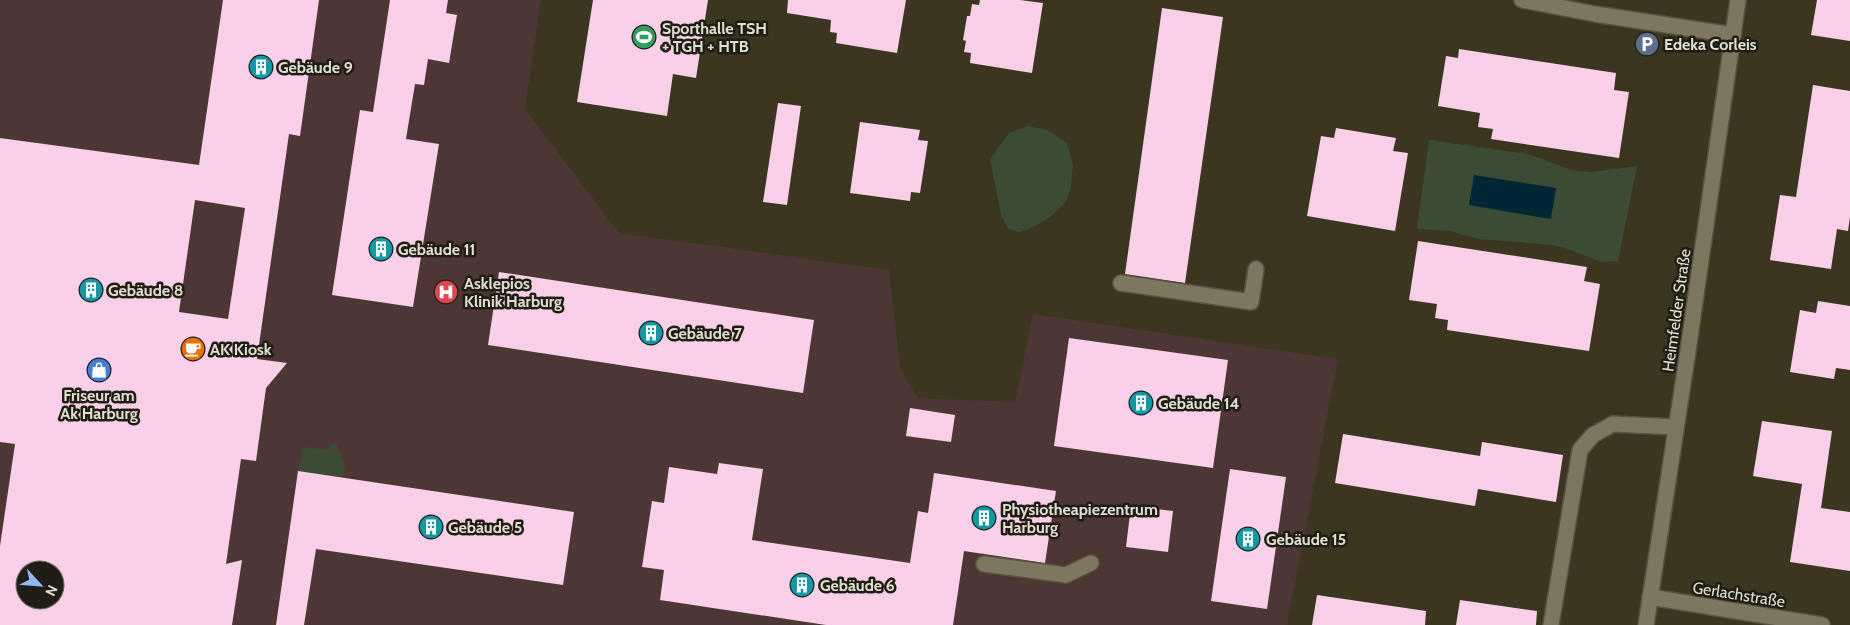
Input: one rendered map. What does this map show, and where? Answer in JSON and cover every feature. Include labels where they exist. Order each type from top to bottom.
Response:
[{"type":"street","points":[[1522,0],[1595,14],[1733,35]]},
{"type":"street","name":"Heimfelder Straße","points":[[1646,625],[1738,0]]},
{"type":"street","points":[[1122,283],[1250,302],[1256,269]]},
{"type":"street","points":[[1552,625],[1580,450],[1594,435],[1613,424],[1676,428]]},
{"type":"street","points":[[984,564],[1066,575],[1091,563]]},
{"type":"street","name":"Gerlachstraße","points":[[1650,598],[1822,625]]},
{"type":"shaded area","name":"Asklepios Klinik Harburg","points":[[0,0],[541,0],[525,109],[619,233],[889,270],[900,367],[918,398],[1015,402],[1033,314],[1338,359],[1287,625],[0,625]]},
{"type":"green space","points":[[1028,126],[1048,130],[1067,143],[1073,165],[1071,187],[1066,202],[1049,218],[1030,229],[1019,232],[1008,229],[1001,215],[990,159],[1009,133]]},
{"type":"green space","points":[[1429,140],[1528,154],[1572,170],[1591,172],[1637,166],[1618,261],[1601,262],[1553,245],[1477,239],[1451,231],[1417,229]]},
{"type":"green space","points":[[331,443],[336,444],[345,465],[342,478],[298,471],[303,447],[327,450]]},
{"type":"water","points":[[1474,175],[1556,188],[1551,219],[1469,205]]},
{"type":"building","points":[[223,0],[319,0],[300,136],[289,134],[257,359],[287,363],[266,388],[256,461],[241,459],[226,564],[242,560],[232,625],[0,625],[0,546],[15,444],[0,442],[0,138],[199,165]],"holes":[[[195,200],[245,208],[228,319],[179,312]]]},
{"type":"building","name":"Gebäude 11","points":[[390,0],[448,0],[446,13],[457,15],[449,63],[428,59],[424,85],[415,84],[406,139],[439,144],[413,307],[332,295],[360,110],[373,112]]},
{"type":"building","name":"Sporthalle TSH + TGH + HTB","points":[[593,0],[708,0],[696,78],[673,74],[667,116],[577,102]]},
{"type":"building","points":[[788,0],[906,0],[897,53],[836,43],[837,33],[830,32],[831,20],[787,13]]},
{"type":"building","points":[[980,0],[1020,0],[1043,3],[1032,73],[970,63],[971,53],[964,52],[966,41],[963,40],[967,16],[970,16],[972,4],[979,5]]},
{"type":"building","points":[[1817,0],[1850,0],[1850,41],[1811,35]]},
{"type":"building","points":[[1162,8],[1223,17],[1185,283],[1125,274]]},
{"type":"building","points":[[1459,49],[1616,73],[1614,90],[1629,92],[1619,158],[1491,139],[1493,129],[1478,127],[1480,113],[1438,106],[1446,56],[1458,58]]},
{"type":"building","points":[[1813,85],[1850,91],[1850,217],[1848,231],[1837,229],[1831,269],[1770,260],[1780,195],[1796,197]]},
{"type":"building","points":[[778,103],[801,106],[787,205],[763,202]]},
{"type":"building","points":[[860,122],[920,130],[918,140],[928,141],[920,193],[911,192],[910,201],[850,193]]},
{"type":"building","points":[[1336,128],[1396,138],[1393,151],[1408,153],[1395,231],[1307,216],[1321,136],[1334,138]]},
{"type":"building","points":[[1418,241],[1587,267],[1584,281],[1600,284],[1589,351],[1447,330],[1448,320],[1435,318],[1437,304],[1409,300]]},
{"type":"building","name":"Gebäude 7","points":[[499,272],[814,320],[803,393],[488,345]]},
{"type":"building","points":[[1818,301],[1850,306],[1850,370],[1836,368],[1834,379],[1790,372],[1800,310],[1816,313]]},
{"type":"building","name":"Gebäude 14","points":[[1069,338],[1228,360],[1213,468],[1054,446]]},
{"type":"building","points":[[910,408],[955,415],[951,442],[906,436]]},
{"type":"building","points":[[1762,421],[1832,431],[1821,508],[1850,512],[1850,571],[1790,562],[1802,484],[1753,476]]},
{"type":"building","points":[[1343,434],[1480,456],[1482,442],[1563,455],[1556,502],[1478,489],[1475,506],[1335,483]]},
{"type":"building","points":[[719,463],[763,469],[752,540],[910,563],[918,511],[928,513],[934,473],[1056,491],[1045,563],[964,551],[953,625],[826,625],[660,600],[664,570],[642,567],[652,501],[664,503],[669,467],[717,474]]},
{"type":"building","name":"Gebäude 15","points":[[1230,469],[1286,477],[1267,609],[1211,601]]},
{"type":"building","name":"Gebäude 5","points":[[298,471],[574,512],[563,585],[316,549],[304,625],[276,625]]},
{"type":"building","points":[[1131,506],[1173,511],[1168,552],[1126,547]]},
{"type":"building","points":[[1317,595],[1426,611],[1425,625],[1312,625]]},
{"type":"building","points":[[1460,600],[1537,611],[1536,625],[1456,625]]},
{"type":"place","name":"Sporthalle TSH + TGH + HTB","points":[[644,37]]},
{"type":"place","name":"Edeka Corleis","points":[[1647,44]]},
{"type":"place","name":"Gebäude 9","points":[[261,67]]},
{"type":"place","name":"Gebäude 11","points":[[381,249]]},
{"type":"place","name":"Gebäude 8","points":[[91,290]]},
{"type":"place","name":"Asklepios Klinik Harburg","points":[[446,292]]},
{"type":"place","name":"Gebäude 7","points":[[651,333]]},
{"type":"place","name":"AK Kiosk","points":[[193,349]]},
{"type":"place","name":"Friseur am Ak Harburg","points":[[99,370]]},
{"type":"place","name":"Gebäude 14","points":[[1141,403]]},
{"type":"place","name":"Physiotheapiezentrum Harburg","points":[[984,518]]},
{"type":"place","name":"Gebäude 5","points":[[431,527]]},
{"type":"place","name":"Gebäude 15","points":[[1248,539]]},
{"type":"place","name":"Gebäude 6","points":[[802,585]]}]
